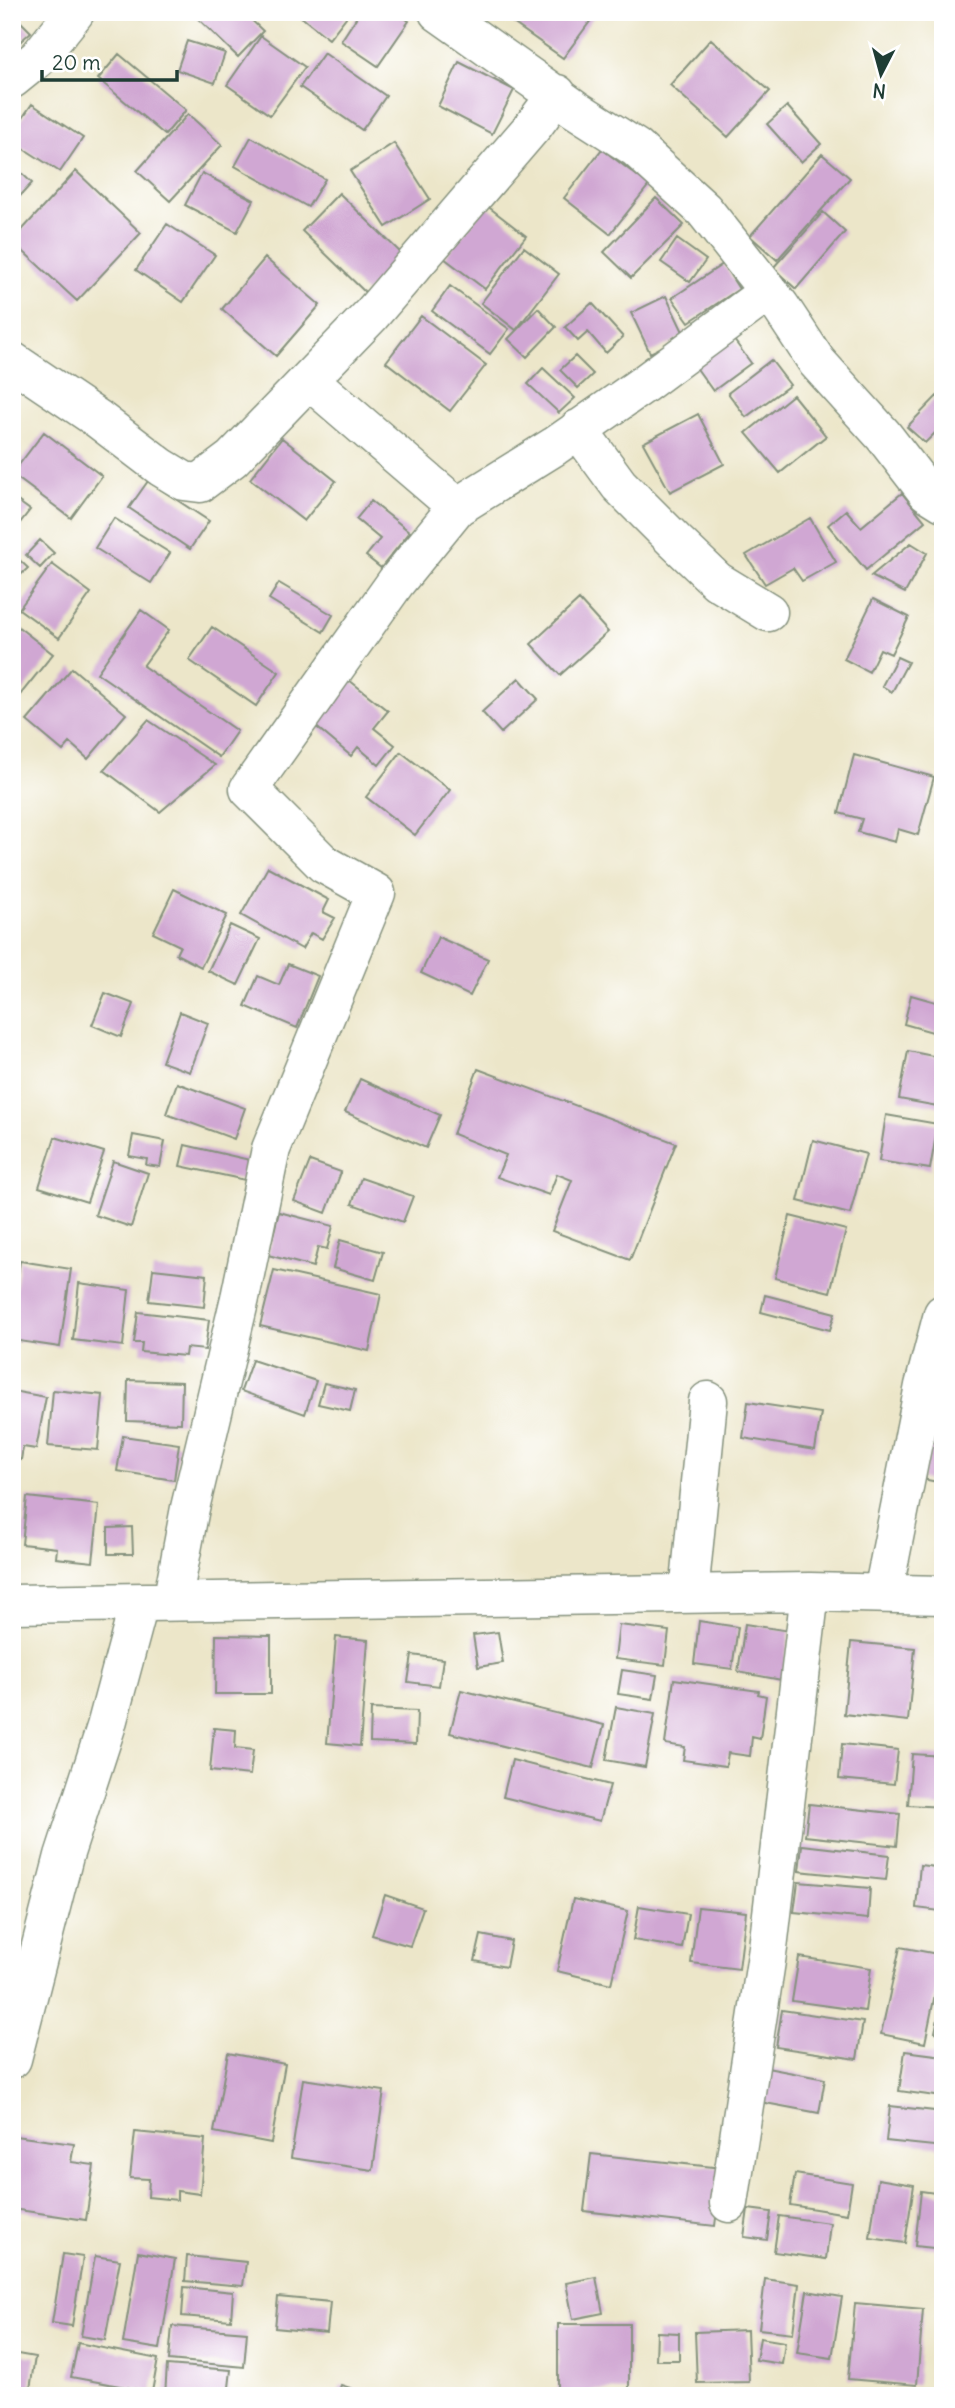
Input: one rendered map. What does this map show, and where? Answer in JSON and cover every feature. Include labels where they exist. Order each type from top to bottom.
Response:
[{"type":"street","points":[[12,79],[38,58],[75,12]]},
{"type":"street","points":[[438,12],[575,109],[636,148],[704,210],[768,292],[817,362],[883,435],[927,492],[943,502]]},
{"type":"street","points":[[12,361],[98,419],[161,467],[184,481],[200,483],[232,459],[371,314],[534,125],[557,94]]},
{"type":"street","points":[[12,2059],[64,1856],[106,1727],[157,1602],[174,1592],[190,1508],[240,1298],[271,1149],[376,893],[324,864],[249,789],[396,582],[457,507],[644,384],[768,292]]},
{"type":"street","points":[[309,380],[457,507]]},
{"type":"street","points":[[578,429],[619,485],[675,541],[717,581],[768,612]]},
{"type":"street","points":[[883,1593],[924,1386],[943,1314]]},
{"type":"street","points":[[689,1594],[708,1401]]},
{"type":"street","points":[[12,1604],[810,1592],[943,1595]]},
{"type":"street","points":[[729,2203],[768,1948],[810,1592]]},
{"type":"building","points":[[191,12],[243,12],[263,31],[238,57]]},
{"type":"building","points":[[295,12],[350,12],[329,39]]},
{"type":"building","points":[[360,12],[395,12],[409,21],[378,66],[341,41]]},
{"type":"building","points":[[515,12],[597,12],[563,58],[509,20]]},
{"type":"building","points":[[19,20],[31,32],[12,49],[12,26]]},
{"type":"building","points":[[261,36],[305,67],[270,115],[227,85]]},
{"type":"building","points":[[711,39],[770,91],[728,137],[670,85]]},
{"type":"building","points":[[187,41],[225,53],[215,83],[177,70]]},
{"type":"building","points":[[324,53],[386,96],[362,130],[300,87]]},
{"type":"building","points":[[119,54],[186,110],[165,135],[98,79]]},
{"type":"building","points":[[459,62],[514,90],[492,134],[438,106]]},
{"type":"building","points":[[32,104],[83,138],[60,172],[12,141],[12,133]]},
{"type":"building","points":[[787,106],[821,144],[801,162],[767,124]]},
{"type":"building","points":[[188,114],[222,145],[170,201],[137,171]]},
{"type":"building","points":[[251,137],[325,179],[308,207],[235,166]]},
{"type":"building","points":[[394,143],[430,199],[386,227],[350,171]]},
{"type":"building","points":[[602,149],[649,185],[610,234],[564,198]]},
{"type":"building","points":[[822,154],[850,178],[777,260],[750,236]]},
{"type":"building","points":[[12,164],[32,183],[12,205]]},
{"type":"building","points":[[76,171],[141,233],[77,301],[12,241]]},
{"type":"building","points":[[202,173],[254,200],[237,232],[185,205]]},
{"type":"building","points":[[339,193],[403,255],[366,293],[302,231]]},
{"type":"building","points":[[656,198],[684,225],[631,278],[604,252]]},
{"type":"building","points":[[486,205],[526,236],[485,289],[444,258]]},
{"type":"building","points":[[823,212],[845,232],[796,289],[773,268]]},
{"type":"building","points":[[167,224],[215,255],[183,302],[136,270]]},
{"type":"building","points":[[677,239],[706,260],[690,282],[661,262]]},
{"type":"building","points":[[524,247],[559,274],[516,330],[481,303]]},
{"type":"building","points":[[265,258],[320,305],[276,356],[222,309]]},
{"type":"building","points":[[723,264],[739,289],[689,322],[672,298]]},
{"type":"building","points":[[450,286],[509,329],[490,354],[432,311]]},
{"type":"building","points":[[666,296],[685,336],[650,353],[631,313]]},
{"type":"building","points":[[592,303],[623,337],[606,353],[588,332],[578,341],[565,327]]},
{"type":"building","points":[[538,308],[556,327],[527,357],[508,339]]},
{"type":"building","points":[[421,316],[486,365],[450,411],[386,362]]},
{"type":"building","points":[[731,336],[751,363],[713,391],[693,363]]},
{"type":"building","points":[[575,356],[593,374],[578,388],[560,370]]},
{"type":"building","points":[[771,360],[790,385],[746,417],[728,393]]},
{"type":"building","points":[[543,368],[575,398],[559,413],[528,384]]},
{"type":"building","points":[[793,395],[826,436],[780,473],[746,433]]},
{"type":"building","points":[[937,396],[943,401],[943,425],[925,443],[907,427]]},
{"type":"building","points":[[698,414],[724,464],[670,492],[643,443]]},
{"type":"building","points":[[44,432],[102,476],[71,518],[12,474]]},
{"type":"building","points":[[282,438],[336,481],[304,521],[250,479]]},
{"type":"building","points":[[148,481],[209,521],[190,549],[129,508]]},
{"type":"building","points":[[902,493],[925,521],[866,570],[828,525],[846,510],[861,527]]},
{"type":"building","points":[[12,497],[30,510],[12,533]]},
{"type":"building","points":[[371,501],[410,532],[381,568],[366,556],[380,539],[356,519]]},
{"type":"building","points":[[114,518],[170,553],[151,583],[95,548]]},
{"type":"building","points":[[810,518],[836,562],[802,581],[793,568],[765,584],[746,555]]},
{"type":"building","points":[[40,540],[54,553],[40,568],[26,555]]},
{"type":"building","points":[[911,543],[927,553],[905,593],[871,576]]},
{"type":"building","points":[[12,553],[28,568],[12,583]]},
{"type":"building","points":[[52,564],[91,593],[59,638],[19,609]]},
{"type":"building","points":[[279,583],[333,615],[323,632],[269,599]]},
{"type":"building","points":[[873,599],[909,617],[891,654],[880,649],[869,672],[844,659]]},
{"type":"building","points":[[579,600],[608,632],[560,675],[531,644]]},
{"type":"building","points":[[141,610],[169,630],[143,666],[237,731],[219,757],[97,673]]},
{"type":"building","points":[[12,622],[53,654],[12,705]]},
{"type":"building","points":[[212,627],[279,672],[256,706],[189,660]]},
{"type":"building","points":[[897,657],[908,662],[892,692],[882,686]]},
{"type":"building","points":[[72,668],[126,714],[88,759],[70,743],[63,751],[27,721]]},
{"type":"building","points":[[519,678],[538,699],[501,733],[482,712]]},
{"type":"building","points":[[349,680],[388,711],[374,728],[395,745],[379,765],[358,747],[351,756],[313,724]]},
{"type":"building","points":[[148,720],[215,765],[160,812],[104,770]]},
{"type":"building","points":[[401,752],[450,790],[415,835],[366,797]]},
{"type":"building","points":[[854,755],[934,777],[918,835],[898,829],[895,842],[858,832],[862,819],[839,813]]},
{"type":"building","points":[[268,867],[329,900],[323,912],[335,918],[322,939],[311,933],[302,949],[241,915]]},
{"type":"building","points":[[174,889],[227,915],[201,967],[176,954],[180,946],[153,933]]},
{"type":"building","points":[[230,925],[260,939],[238,985],[208,971]]},
{"type":"building","points":[[438,937],[488,959],[470,996],[421,973]]},
{"type":"building","points":[[288,964],[318,976],[297,1028],[245,1006],[258,976],[279,985]]},
{"type":"building","points":[[105,993],[134,1004],[121,1037],[92,1025]]},
{"type":"building","points":[[911,995],[943,1004],[943,1035],[904,1024]]},
{"type":"building","points":[[180,1012],[208,1023],[190,1072],[162,1062]]},
{"type":"building","points":[[908,1051],[943,1058],[943,1107],[899,1099]]},
{"type":"building","points":[[478,1069],[676,1143],[630,1260],[552,1231],[572,1180],[557,1174],[549,1195],[497,1177],[506,1155],[453,1134]]},
{"type":"building","points":[[360,1079],[440,1115],[426,1148],[345,1112]]},
{"type":"building","points":[[177,1083],[245,1108],[234,1139],[166,1114]]},
{"type":"building","points":[[886,1115],[938,1124],[930,1169],[879,1161]]},
{"type":"building","points":[[133,1135],[165,1141],[160,1167],[146,1165],[147,1159],[129,1156]]},
{"type":"building","points":[[55,1137],[104,1152],[87,1202],[39,1187]]},
{"type":"building","points":[[813,1140],[866,1154],[850,1214],[798,1201]]},
{"type":"building","points":[[185,1145],[254,1161],[250,1181],[180,1166]]},
{"type":"building","points":[[113,1161],[148,1173],[131,1227],[95,1215]]},
{"type":"building","points":[[310,1161],[341,1172],[326,1213],[294,1201]]},
{"type":"building","points":[[361,1178],[413,1196],[403,1222],[352,1204]]},
{"type":"building","points":[[279,1212],[333,1226],[327,1249],[318,1247],[313,1267],[268,1255]]},
{"type":"building","points":[[790,1216],[846,1230],[830,1292],[775,1278]]},
{"type":"building","points":[[340,1240],[383,1252],[375,1280],[333,1268]]},
{"type":"building","points":[[20,1261],[71,1269],[60,1347],[12,1340],[12,1313]]},
{"type":"building","points":[[153,1269],[207,1275],[204,1307],[149,1301]]},
{"type":"building","points":[[274,1270],[381,1294],[369,1351],[260,1326]]},
{"type":"building","points":[[79,1283],[129,1290],[123,1346],[73,1340]]},
{"type":"building","points":[[765,1295],[835,1313],[830,1330],[761,1312]]},
{"type":"building","points":[[138,1312],[209,1320],[205,1350],[186,1348],[185,1356],[141,1352],[142,1343],[134,1343]]},
{"type":"building","points":[[252,1360],[316,1381],[305,1414],[241,1391]]},
{"type":"building","points":[[128,1380],[182,1382],[181,1423],[127,1421]]},
{"type":"building","points":[[324,1383],[355,1390],[350,1411],[318,1404]]},
{"type":"building","points":[[53,1390],[103,1395],[98,1450],[48,1446]]},
{"type":"building","points":[[12,1391],[46,1397],[36,1449],[23,1447],[21,1460],[12,1458]]},
{"type":"building","points":[[943,1395],[943,1483],[922,1479]]},
{"type":"building","points":[[748,1402],[821,1413],[815,1450],[743,1438]]},
{"type":"building","points":[[123,1436],[179,1444],[174,1480],[117,1471]]},
{"type":"building","points":[[27,1497],[99,1505],[93,1562],[56,1558],[57,1548],[22,1544]]},
{"type":"building","points":[[132,1527],[133,1554],[108,1554],[108,1528]]},
{"type":"building","points":[[699,1621],[738,1627],[732,1669],[694,1664]]},
{"type":"building","points":[[745,1624],[790,1631],[782,1680],[738,1672]]},
{"type":"building","points":[[619,1625],[669,1631],[665,1665],[615,1659]]},
{"type":"building","points":[[498,1632],[503,1663],[478,1667],[473,1635]]},
{"type":"building","points":[[216,1635],[271,1636],[271,1694],[215,1694]]},
{"type":"building","points":[[336,1637],[368,1640],[360,1746],[327,1743]]},
{"type":"building","points":[[851,1642],[915,1648],[908,1721],[844,1714]]},
{"type":"building","points":[[412,1655],[443,1659],[439,1686],[408,1682]]},
{"type":"building","points":[[622,1670],[657,1675],[653,1699],[618,1694]]},
{"type":"building","points":[[674,1679],[759,1691],[758,1694],[766,1696],[760,1739],[752,1737],[750,1756],[728,1753],[726,1766],[683,1760],[685,1747],[665,1744]]},
{"type":"building","points":[[461,1690],[604,1725],[593,1768],[450,1733]]},
{"type":"building","points":[[616,1707],[655,1714],[645,1767],[606,1760]]},
{"type":"building","points":[[371,1709],[417,1711],[416,1744],[370,1742]]},
{"type":"building","points":[[214,1728],[236,1730],[235,1748],[253,1750],[250,1775],[210,1771]]},
{"type":"building","points":[[842,1744],[898,1750],[894,1784],[839,1779]]},
{"type":"building","points":[[912,1754],[943,1756],[943,1807],[908,1805]]},
{"type":"building","points":[[512,1760],[610,1785],[600,1821],[503,1797]]},
{"type":"building","points":[[809,1804],[900,1814],[897,1846],[805,1836]]},
{"type":"building","points":[[802,1845],[889,1855],[886,1880],[799,1871]]},
{"type":"building","points":[[920,1865],[943,1868],[940,1911],[916,1908]]},
{"type":"building","points":[[798,1882],[870,1888],[868,1919],[794,1912]]},
{"type":"building","points":[[385,1895],[423,1908],[410,1946],[372,1935]]},
{"type":"building","points":[[573,1899],[628,1911],[611,1984],[557,1971]]},
{"type":"building","points":[[639,1906],[688,1914],[682,1948],[633,1940]]},
{"type":"building","points":[[698,1907],[746,1912],[739,1969],[691,1963]]},
{"type":"building","points":[[481,1935],[511,1941],[506,1967],[475,1961]]},
{"type":"building","points":[[900,1947],[943,1955],[925,2043],[881,2034]]},
{"type":"building","points":[[799,1957],[871,1968],[865,2011],[792,2001]]},
{"type":"building","points":[[943,2001],[943,2034],[935,2032]]},
{"type":"building","points":[[782,2010],[863,2022],[857,2059],[776,2047]]},
{"type":"building","points":[[905,2051],[943,2056],[943,2097],[899,2091]]},
{"type":"building","points":[[228,2053],[285,2064],[271,2143],[214,2132]]},
{"type":"building","points":[[767,2068],[825,2079],[819,2113],[760,2102]]},
{"type":"building","points":[[303,2079],[384,2091],[373,2170],[291,2158]]},
{"type":"building","points":[[890,2106],[943,2112],[943,2147],[886,2141]]},
{"type":"building","points":[[135,2132],[205,2139],[200,2194],[177,2191],[177,2200],[148,2197],[149,2179],[130,2178]]},
{"type":"building","points":[[15,2136],[74,2144],[71,2162],[94,2165],[86,2220],[12,2209],[12,2157]]},
{"type":"building","points":[[591,2154],[722,2168],[715,2226],[584,2211]]},
{"type":"building","points":[[795,2174],[852,2183],[847,2214],[790,2205]]},
{"type":"building","points":[[878,2179],[914,2185],[905,2243],[870,2238]]},
{"type":"building","points":[[921,2191],[943,2194],[943,2249],[915,2246]]},
{"type":"building","points":[[748,2209],[771,2212],[767,2240],[744,2237]]},
{"type":"building","points":[[779,2216],[830,2223],[826,2259],[774,2252]]},
{"type":"building","points":[[138,2252],[175,2259],[160,2349],[123,2343]]},
{"type":"building","points":[[63,2254],[83,2257],[72,2326],[52,2323]]},
{"type":"building","points":[[95,2256],[120,2260],[105,2340],[81,2336]]},
{"type":"building","points":[[187,2256],[246,2262],[243,2286],[185,2281]]},
{"type":"building","points":[[596,2277],[603,2313],[573,2319],[566,2283]]},
{"type":"building","points":[[765,2279],[799,2284],[793,2333],[759,2329]]},
{"type":"building","points":[[184,2287],[233,2292],[231,2320],[182,2316]]},
{"type":"building","points":[[807,2291],[842,2297],[832,2358],[797,2353]]},
{"type":"building","points":[[278,2297],[330,2302],[327,2333],[275,2328]]},
{"type":"building","points":[[855,2303],[923,2309],[917,2385],[848,2379]]},
{"type":"building","points":[[558,2324],[629,2324],[629,2391],[591,2390],[591,2396],[558,2396]]},
{"type":"building","points":[[172,2326],[247,2332],[244,2367],[169,2360]]},
{"type":"building","points":[[747,2330],[749,2382],[697,2383],[695,2332]]},
{"type":"building","points":[[657,2332],[679,2333],[679,2360],[656,2360]]},
{"type":"building","points":[[760,2338],[785,2342],[782,2364],[756,2360]]},
{"type":"building","points":[[78,2343],[158,2359],[152,2392],[71,2377]]},
{"type":"building","points":[[12,2353],[35,2357],[29,2396],[12,2396]]},
{"type":"building","points":[[167,2365],[231,2370],[228,2396],[165,2396]]},
{"type":"building","points":[[341,2385],[371,2395],[371,2396],[337,2396]]}]
